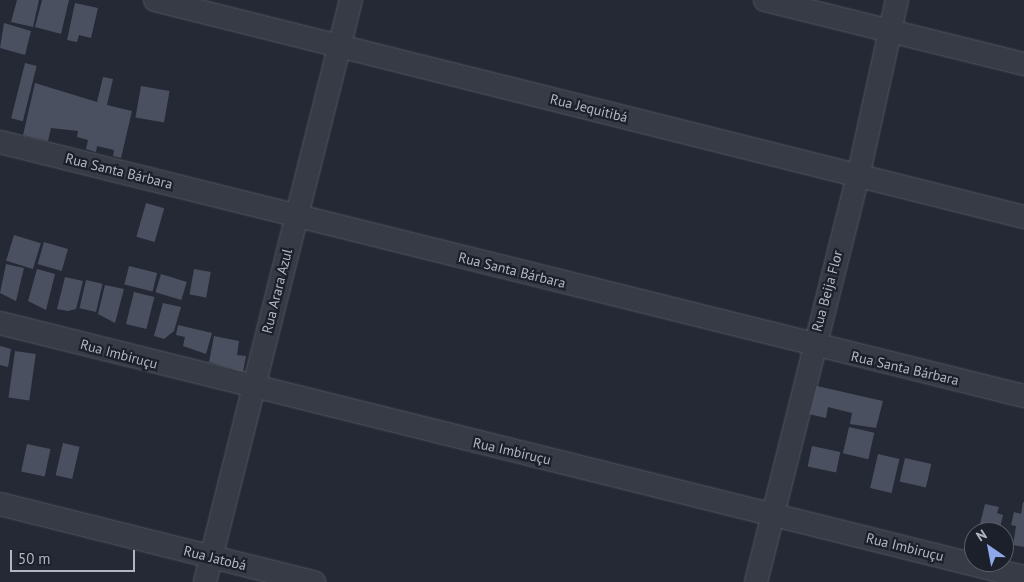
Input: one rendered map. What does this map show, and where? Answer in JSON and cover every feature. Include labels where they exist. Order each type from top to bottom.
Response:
[{"type":"street","name":"Rua Jequitibá","points":[[154,0],[1024,217]]},
{"type":"street","name":"Rua Arara Azul","points":[[205,582],[351,0]]},
{"type":"street","points":[[766,0],[1024,64]]},
{"type":"street","name":"Rua Beija Flor","points":[[756,582],[812,346],[858,177],[897,0]]},
{"type":"street","name":"Rua Santa Bárbara","points":[[0,142],[812,346],[1024,396]]},
{"type":"street","name":"Rua Imbiruçu","points":[[0,323],[253,389],[773,514],[1024,577]]},
{"type":"street","name":"Rua Jatobá","points":[[0,504],[314,582]]},
{"type":"building","points":[[17,0],[39,0],[33,27],[11,22]]},
{"type":"building","points":[[42,0],[69,0],[61,34],[35,27]]},
{"type":"building","points":[[75,3],[98,8],[91,38],[79,35],[77,42],[67,40]]},
{"type":"building","points":[[4,23],[31,31],[25,55],[0,48]]},
{"type":"building","points":[[25,63],[37,66],[23,121],[11,118]]},
{"type":"building","points":[[103,77],[113,79],[107,105],[132,111],[121,158],[113,156],[114,150],[97,146],[96,152],[86,149],[88,140],[77,137],[78,131],[51,128],[48,141],[23,135],[35,83],[97,102]]},
{"type":"building","points":[[141,86],[170,91],[164,123],[135,118]]},
{"type":"building","points":[[146,203],[164,208],[155,242],[136,237]]},
{"type":"building","points":[[14,235],[41,243],[33,269],[6,261]]},
{"type":"building","points":[[44,242],[68,249],[62,271],[38,264]]},
{"type":"building","points":[[6,264],[24,268],[16,301],[0,293]]},
{"type":"building","points":[[129,266],[157,273],[153,291],[124,284]]},
{"type":"building","points":[[37,269],[55,274],[46,310],[28,301]]},
{"type":"building","points":[[194,269],[211,272],[206,298],[189,295]]},
{"type":"building","points":[[161,274],[187,282],[181,300],[155,292]]},
{"type":"building","points":[[65,277],[83,281],[76,309],[68,311],[57,309]]},
{"type":"building","points":[[86,280],[103,284],[96,312],[79,308]]},
{"type":"building","points":[[105,285],[124,289],[115,323],[98,314]]},
{"type":"building","points":[[134,292],[154,297],[146,329],[126,324]]},
{"type":"building","points":[[163,303],[181,307],[174,331],[164,339],[154,336]]},
{"type":"building","points":[[178,325],[212,333],[206,354],[183,346],[185,337],[176,335]]},
{"type":"building","points":[[214,336],[239,341],[237,355],[246,356],[243,372],[209,362]]},
{"type":"building","points":[[0,346],[11,349],[8,367],[0,365]]},
{"type":"building","points":[[15,351],[36,354],[29,400],[8,398]]},
{"type":"building","points":[[817,386],[883,401],[876,428],[850,424],[852,413],[828,407],[826,418],[804,413]]},
{"type":"building","points":[[849,427],[874,433],[868,459],[843,453]]},
{"type":"building","points":[[63,443],[80,447],[72,479],[56,475]]},
{"type":"building","points":[[27,444],[50,449],[45,476],[21,471]]},
{"type":"building","points":[[812,446],[840,452],[836,473],[808,467]]},
{"type":"building","points":[[878,454],[899,459],[892,493],[870,488]]},
{"type":"building","points":[[905,458],[931,464],[926,487],[900,481]]},
{"type":"building","points":[[1024,502],[1024,547],[1014,545],[1016,526],[1014,526],[1014,522],[1012,522],[1014,512],[1021,514]]},
{"type":"building","points":[[985,504],[999,507],[997,513],[1003,515],[1001,522],[980,522]]}]
